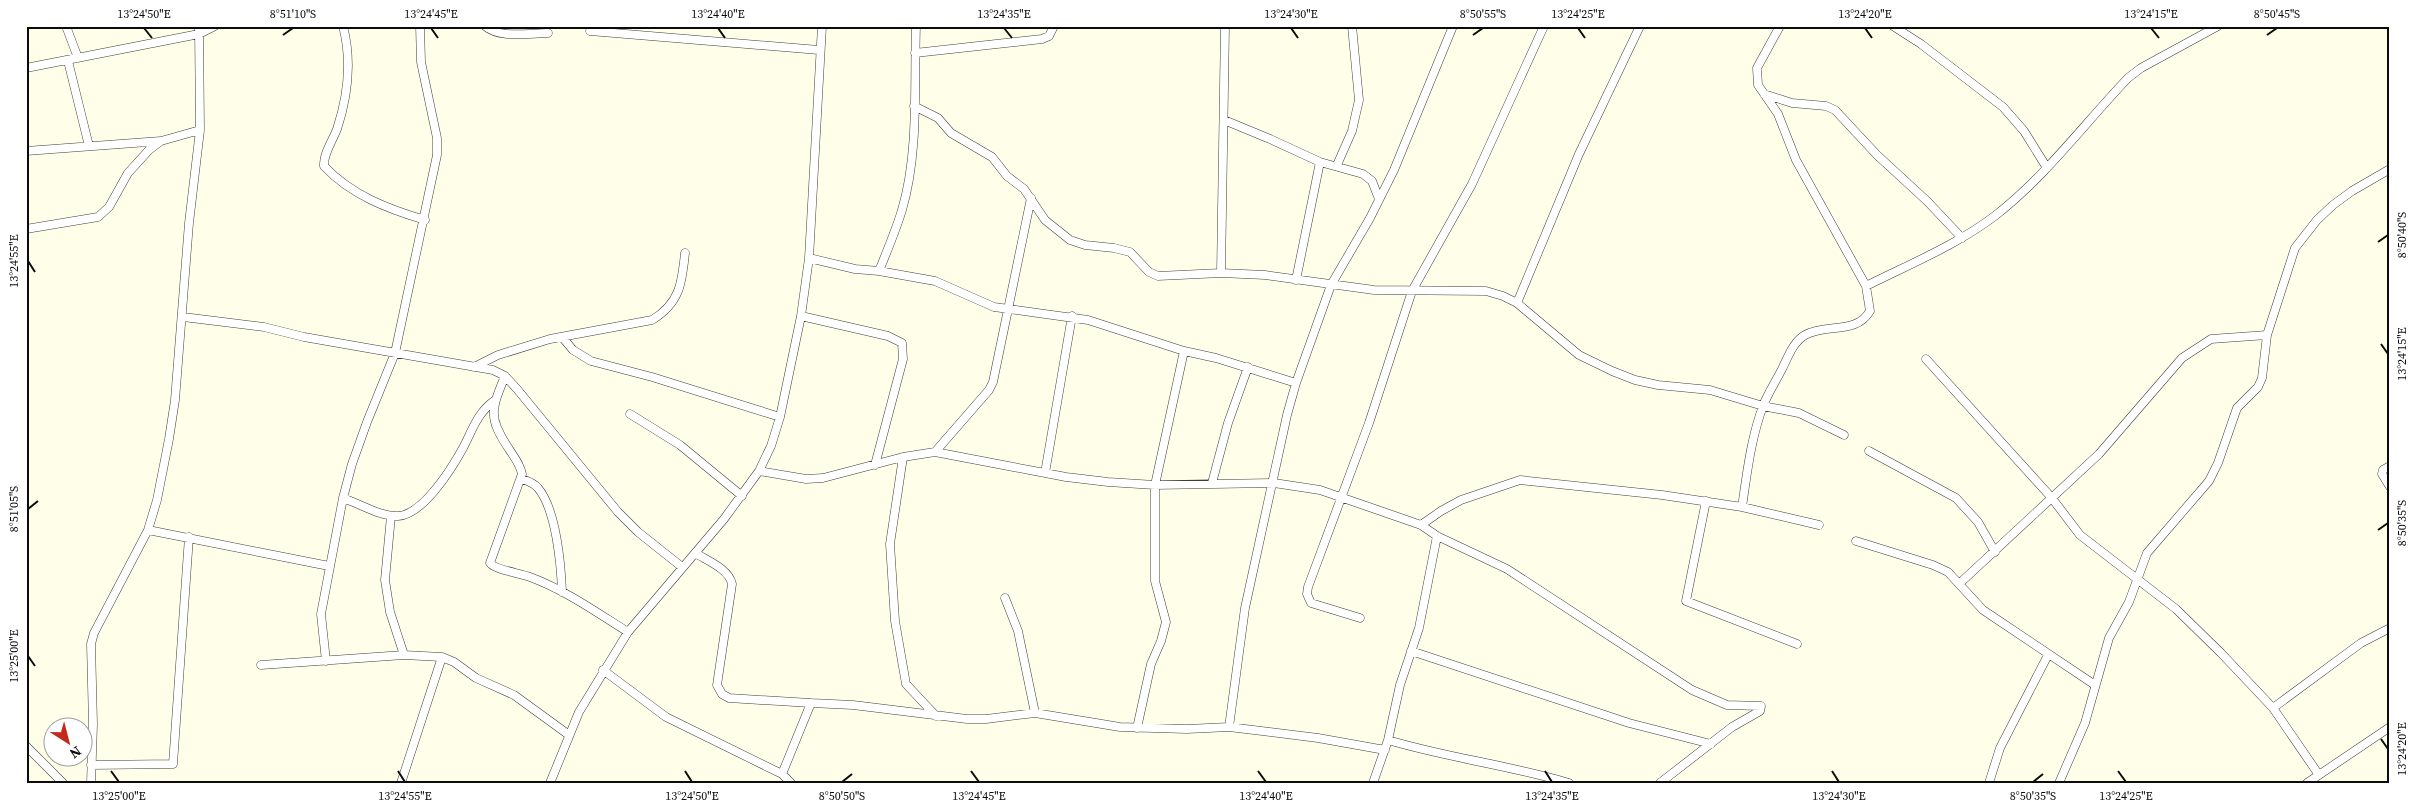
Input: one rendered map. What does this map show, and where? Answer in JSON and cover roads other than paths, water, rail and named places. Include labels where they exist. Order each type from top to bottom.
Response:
[{"type":"street","points":[[66,26],[78,58]]},
{"type":"street","points":[[26,68],[68,61],[214,26]]},
{"type":"street","points":[[343,26],[348,46],[346,92],[337,129],[324,166],[368,199],[391,210],[425,220]]},
{"type":"street","points":[[326,661],[321,614],[343,498],[361,439],[395,353],[425,220],[437,155],[437,138],[421,62],[420,26]]},
{"type":"street","points":[[485,26],[492,32],[508,34],[548,33]]},
{"type":"street","points":[[550,783],[569,735],[603,670],[628,632],[742,496],[760,471],[771,446],[780,417],[801,316],[809,258],[819,50],[822,26]]},
{"type":"street","points":[[879,271],[902,209],[908,177],[914,106],[916,26]]},
{"type":"street","points":[[915,53],[1042,39],[1049,36],[1054,26]]},
{"type":"street","points":[[1221,273],[1226,26]]},
{"type":"street","points":[[1337,165],[1352,131],[1359,100],[1352,26]]},
{"type":"street","points":[[1229,727],[1246,608],[1274,484],[1287,415],[1296,382],[1331,285],[1394,170],[1453,26]]},
{"type":"street","points":[[1360,618],[1316,606],[1311,603],[1307,594],[1308,587],[1340,496],[1370,423],[1412,291],[1472,184],[1544,26]]},
{"type":"street","points":[[1517,303],[1579,154],[1640,26]]},
{"type":"street","points":[[1742,507],[1751,451],[1763,406],[1797,341],[1816,331],[1845,327],[1866,319],[1870,311],[1866,286],[1796,160],[1778,114],[1758,85],[1758,68],[1780,26]]},
{"type":"street","points":[[1893,26],[1921,44],[2003,107],[2024,131],[2048,168]]},
{"type":"street","points":[[1866,286],[1962,238],[1996,215],[2048,168],[2128,78],[2141,68],[2218,26]]},
{"type":"street","points":[[91,716],[91,644],[94,633],[148,530],[158,500],[169,439],[175,400],[183,317],[188,224],[200,130],[199,30]]},
{"type":"street","points":[[590,31],[819,50]]},
{"type":"street","points":[[68,61],[90,146]]},
{"type":"street","points":[[1764,94],[1792,103],[1826,106],[1835,110],[1877,155],[1927,201],[1962,238]]},
{"type":"street","points":[[914,106],[938,118],[951,133],[992,157],[1007,176],[1024,189],[1045,220],[1070,240],[1085,245],[1130,252],[1149,272],[1158,276],[1221,273],[1265,275],[1374,290],[1464,289],[1486,291],[1517,303],[1579,355],[1612,371],[1635,380],[1658,385],[1710,390],[1763,406],[1809,416],[1844,435]]},
{"type":"street","points":[[1224,120],[1270,138],[1320,162],[1337,165],[1369,178],[1379,199]]},
{"type":"street","points":[[26,151],[161,141],[200,130]]},
{"type":"street","points":[[26,228],[98,218],[109,207],[128,173],[149,150],[161,141]]},
{"type":"street","points":[[1296,280],[1320,162]]},
{"type":"street","points":[[2059,783],[2085,723],[2109,638],[2130,602],[2136,580],[2147,553],[2156,540],[2209,481],[2218,462],[2237,408],[2258,387],[2262,378],[2267,335],[2294,248],[2317,220],[2333,205],[2352,191],[2390,169]]},
{"type":"street","points":[[935,452],[989,390],[996,374],[1031,198]]},
{"type":"street","points":[[474,367],[527,345],[652,320],[665,312],[674,300],[680,287],[685,253]]},
{"type":"street","points":[[809,258],[855,269],[879,271],[935,281],[982,302],[1009,308],[1072,316],[1184,351],[1248,367],[1296,382]]},
{"type":"street","points":[[801,316],[888,336],[902,343],[903,359],[875,464]]},
{"type":"street","points":[[1045,474],[1072,316]]},
{"type":"street","points":[[183,317],[264,327],[304,337],[493,370],[505,376],[618,512],[638,532],[682,567]]},
{"type":"street","points":[[1960,584],[2104,448],[2182,358],[2211,339],[2267,335]]},
{"type":"street","points":[[562,337],[573,350],[591,361],[652,377],[780,417]]},
{"type":"street","points":[[1137,728],[1151,664],[1161,642],[1166,622],[1156,581],[1155,485],[1184,351]]},
{"type":"street","points":[[1926,359],[2051,496],[2084,539],[2176,609],[2273,708],[2319,775]]},
{"type":"street","points":[[1212,483],[1228,423],[1248,367]]},
{"type":"street","points":[[505,376],[494,401],[492,413],[497,431],[520,466],[522,479],[490,563],[492,566],[524,575],[562,592],[628,632]]},
{"type":"street","points":[[343,498],[390,516],[405,515],[428,498],[456,461],[482,411],[494,401]]},
{"type":"street","points":[[630,414],[680,445],[742,496]]},
{"type":"street","points":[[1869,451],[1956,498],[1978,522],[1995,552]]},
{"type":"street","points":[[760,471],[806,479],[823,478],[875,464],[935,452],[1066,478],[1155,485],[1212,483],[1274,484],[1314,489],[1340,496],[1421,525],[1437,536],[1507,569],[1692,690],[1727,705],[1761,706],[1760,710],[1732,727],[1660,783]]},
{"type":"street","points":[[903,458],[890,544],[895,622],[906,684],[936,716]]},
{"type":"street","points":[[2390,466],[2383,470],[2382,474],[2390,487]]},
{"type":"street","points":[[522,479],[537,486],[553,520],[561,561],[562,592]]},
{"type":"street","points":[[1421,525],[1456,503],[1520,480],[1662,494],[1742,507],[1820,525]]},
{"type":"street","points":[[1706,501],[1686,601],[1797,644]]},
{"type":"street","points":[[390,516],[385,580],[390,612],[404,655]]},
{"type":"street","points":[[148,530],[329,566]]},
{"type":"street","points":[[1373,783],[1388,740],[1400,686],[1419,628],[1437,536]]},
{"type":"street","points":[[92,766],[173,764],[189,537]]},
{"type":"street","points":[[1856,541],[1934,565],[1948,572],[1983,610],[2095,685]]},
{"type":"street","points":[[695,553],[726,572],[731,578],[732,584],[717,685],[722,694],[729,698],[853,704],[936,716],[986,719],[1035,713],[1137,728],[1229,727],[1318,738],[1385,750]]},
{"type":"street","points":[[1005,598],[1018,631],[1035,713]]},
{"type":"street","points":[[2273,708],[2361,643],[2390,628]]},
{"type":"street","points":[[1411,652],[1629,723],[1710,744]]},
{"type":"street","points":[[261,665],[404,655],[442,657],[454,662],[476,678],[514,695],[569,735]]},
{"type":"street","points":[[1989,783],[2000,748],[2048,655]]},
{"type":"street","points":[[401,783],[442,657]]},
{"type":"street","points":[[603,670],[666,717],[782,774],[791,783]]},
{"type":"street","points":[[782,774],[811,703]]},
{"type":"street","points":[[2307,783],[2388,731]]},
{"type":"street","points":[[1388,740],[1427,752],[1496,763],[1569,783]]},
{"type":"street","points":[[26,746],[62,783]]},
{"type":"street","points":[[91,766],[91,783]]}]
